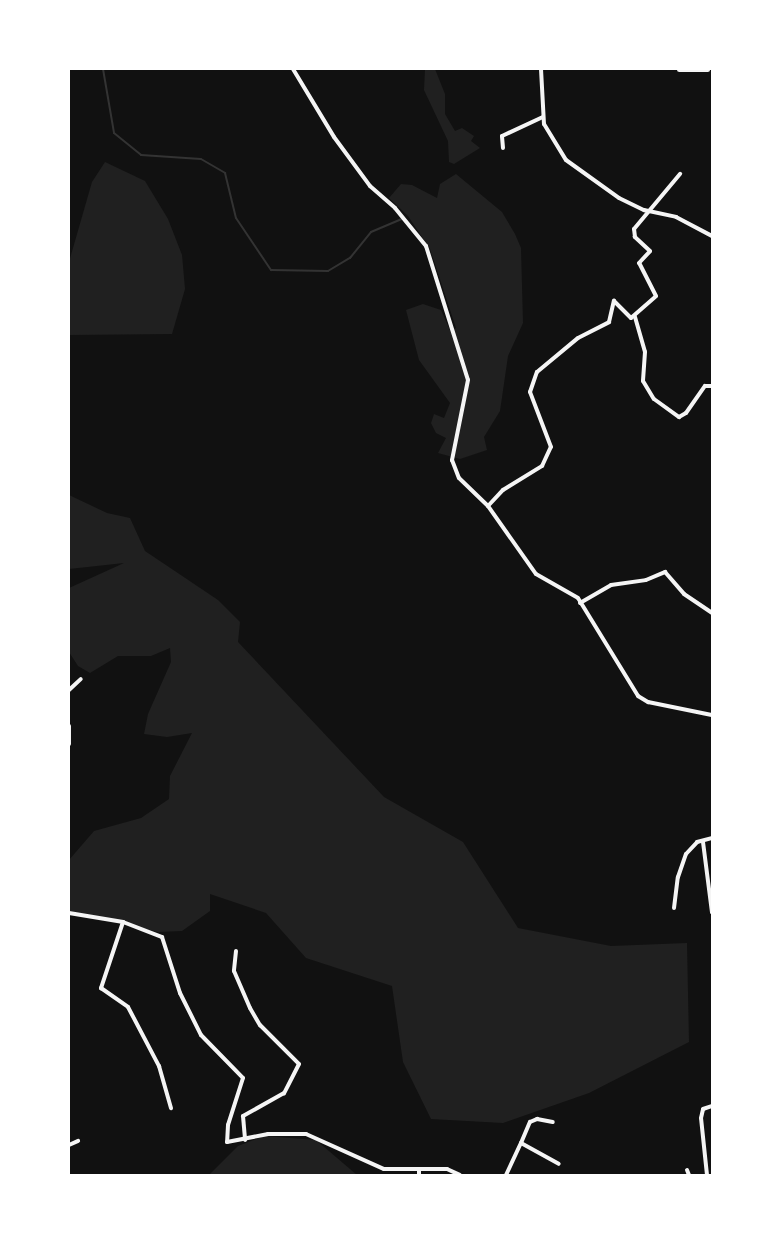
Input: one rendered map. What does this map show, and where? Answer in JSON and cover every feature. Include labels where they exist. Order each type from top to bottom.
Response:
[{"type":"main road","points":[[679,69],[707,69]]},
{"type":"street","points":[[293,69],[334,137],[370,186],[395,208],[426,246],[468,380],[452,460],[459,478],[488,506],[529,567],[580,603],[638,696],[648,702],[712,715]]},
{"type":"street","points":[[541,69],[543,117],[566,160],[619,198],[650,212],[676,217],[712,236]]},
{"type":"street","points":[[503,148],[502,136],[543,117]]},
{"type":"street","points":[[488,506],[503,490],[542,466],[551,447],[530,392],[537,372],[578,338],[609,322],[614,300],[631,318],[635,317],[657,295],[639,263],[650,251],[634,233],[680,174]]},
{"type":"street","points":[[635,317],[645,352],[643,381],[654,399],[679,417],[686,413],[705,386],[712,386]]},
{"type":"street","points":[[580,603],[610,585],[646,580],[665,572],[684,594],[712,612]]},
{"type":"street","points":[[69,690],[81,680]]},
{"type":"street","points":[[69,726],[69,744]]},
{"type":"street","points":[[674,908],[678,877],[686,854],[712,838]]},
{"type":"street","points":[[703,842],[712,912]]},
{"type":"street","points":[[69,913],[123,922],[162,937],[180,993],[201,1035],[243,1078],[228,1125],[227,1142],[268,1134],[306,1134],[384,1170],[447,1169],[460,1175]]},
{"type":"street","points":[[123,922],[101,988],[128,1007],[159,1066],[171,1107]]},
{"type":"street","points":[[236,951],[234,971],[250,1008],[260,1025],[299,1064],[284,1093],[243,1116],[245,1140]]},
{"type":"street","points":[[707,1175],[701,1118],[703,1109],[712,1106]]},
{"type":"street","points":[[506,1175],[530,1122],[537,1119],[553,1122]]},
{"type":"street","points":[[69,1145],[78,1141]]},
{"type":"street","points":[[521,1143],[559,1164]]},
{"type":"street","points":[[707,1166],[712,1172]]},
{"type":"street","points":[[419,1169],[419,1175]]},
{"type":"shaded area","points":[[425,69],[435,69],[445,94],[445,114],[455,131],[462,128],[474,136],[471,141],[480,148],[454,164],[449,162],[448,141],[424,90]]},
{"type":"shaded area","points":[[105,162],[145,181],[168,219],[182,255],[185,289],[172,334],[69,335],[69,262],[92,182]]},
{"type":"shaded area","points":[[456,174],[502,212],[515,234],[521,248],[523,323],[508,356],[500,411],[484,437],[487,450],[460,459],[438,453],[446,438],[436,433],[431,423],[434,414],[444,418],[450,403],[419,360],[406,310],[423,304],[441,310],[450,330],[456,328],[430,249],[408,216],[389,198],[401,184],[412,185],[437,198],[440,184]]},
{"type":"shaded area","points":[[69,495],[107,513],[130,518],[145,551],[218,600],[240,622],[238,642],[384,797],[463,842],[518,928],[611,946],[687,943],[689,1042],[589,1093],[503,1123],[431,1119],[403,1062],[392,986],[306,958],[266,913],[210,894],[210,911],[182,931],[158,932],[97,917],[69,915],[69,860],[94,831],[141,818],[169,799],[170,776],[192,733],[167,737],[144,734],[148,714],[171,662],[170,648],[151,656],[118,656],[90,673],[78,666],[69,652],[69,588],[124,563],[69,569]]},
{"type":"shaded area","points":[[264,1136],[316,1140],[357,1175],[209,1175],[238,1146]]},
{"type":"waterway","points":[[103,69],[114,133],[141,155],[201,159],[225,173],[236,218],[271,270],[328,271],[350,258],[371,232],[402,219]]}]
